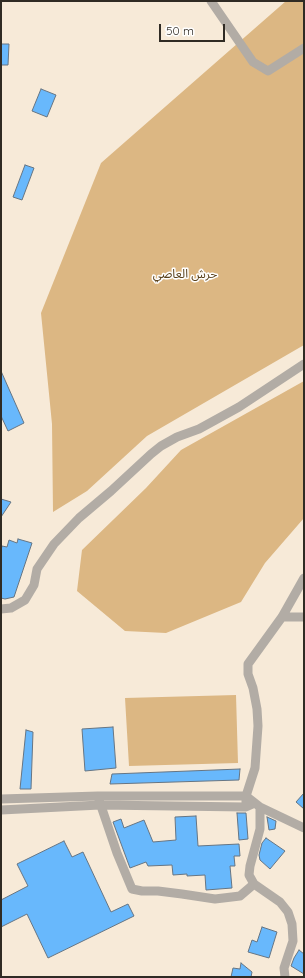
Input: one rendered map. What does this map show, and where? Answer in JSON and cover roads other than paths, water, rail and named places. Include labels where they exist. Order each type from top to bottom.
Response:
[{"type":"street","points":[[211,1],[253,62],[268,71],[304,48]]},
{"type":"street","points":[[1,609],[11,608],[25,600],[34,585],[37,569],[54,544],[79,518],[151,454],[161,446],[177,437],[198,429],[239,407],[304,364]]},
{"type":"street","points":[[246,807],[246,796],[254,768],[258,726],[257,709],[253,688],[248,674],[248,664],[282,617],[304,578]]},
{"type":"street","points":[[282,617],[304,617]]},
{"type":"street","points":[[180,795],[181,806]]},
{"type":"street","points":[[98,796],[116,853],[132,889],[215,899],[240,896],[254,884]]},
{"type":"street","points":[[1,799],[98,796],[246,796],[257,805],[304,828]]},
{"type":"street","points":[[1,810],[100,806],[246,807],[257,805]]},
{"type":"street","points":[[257,805],[260,829],[250,866],[249,876],[254,884],[280,902],[288,912],[292,924],[293,941],[284,968],[285,977]]},
{"type":"park label","name":"حرش العاصي","points":[[185,274]]}]
